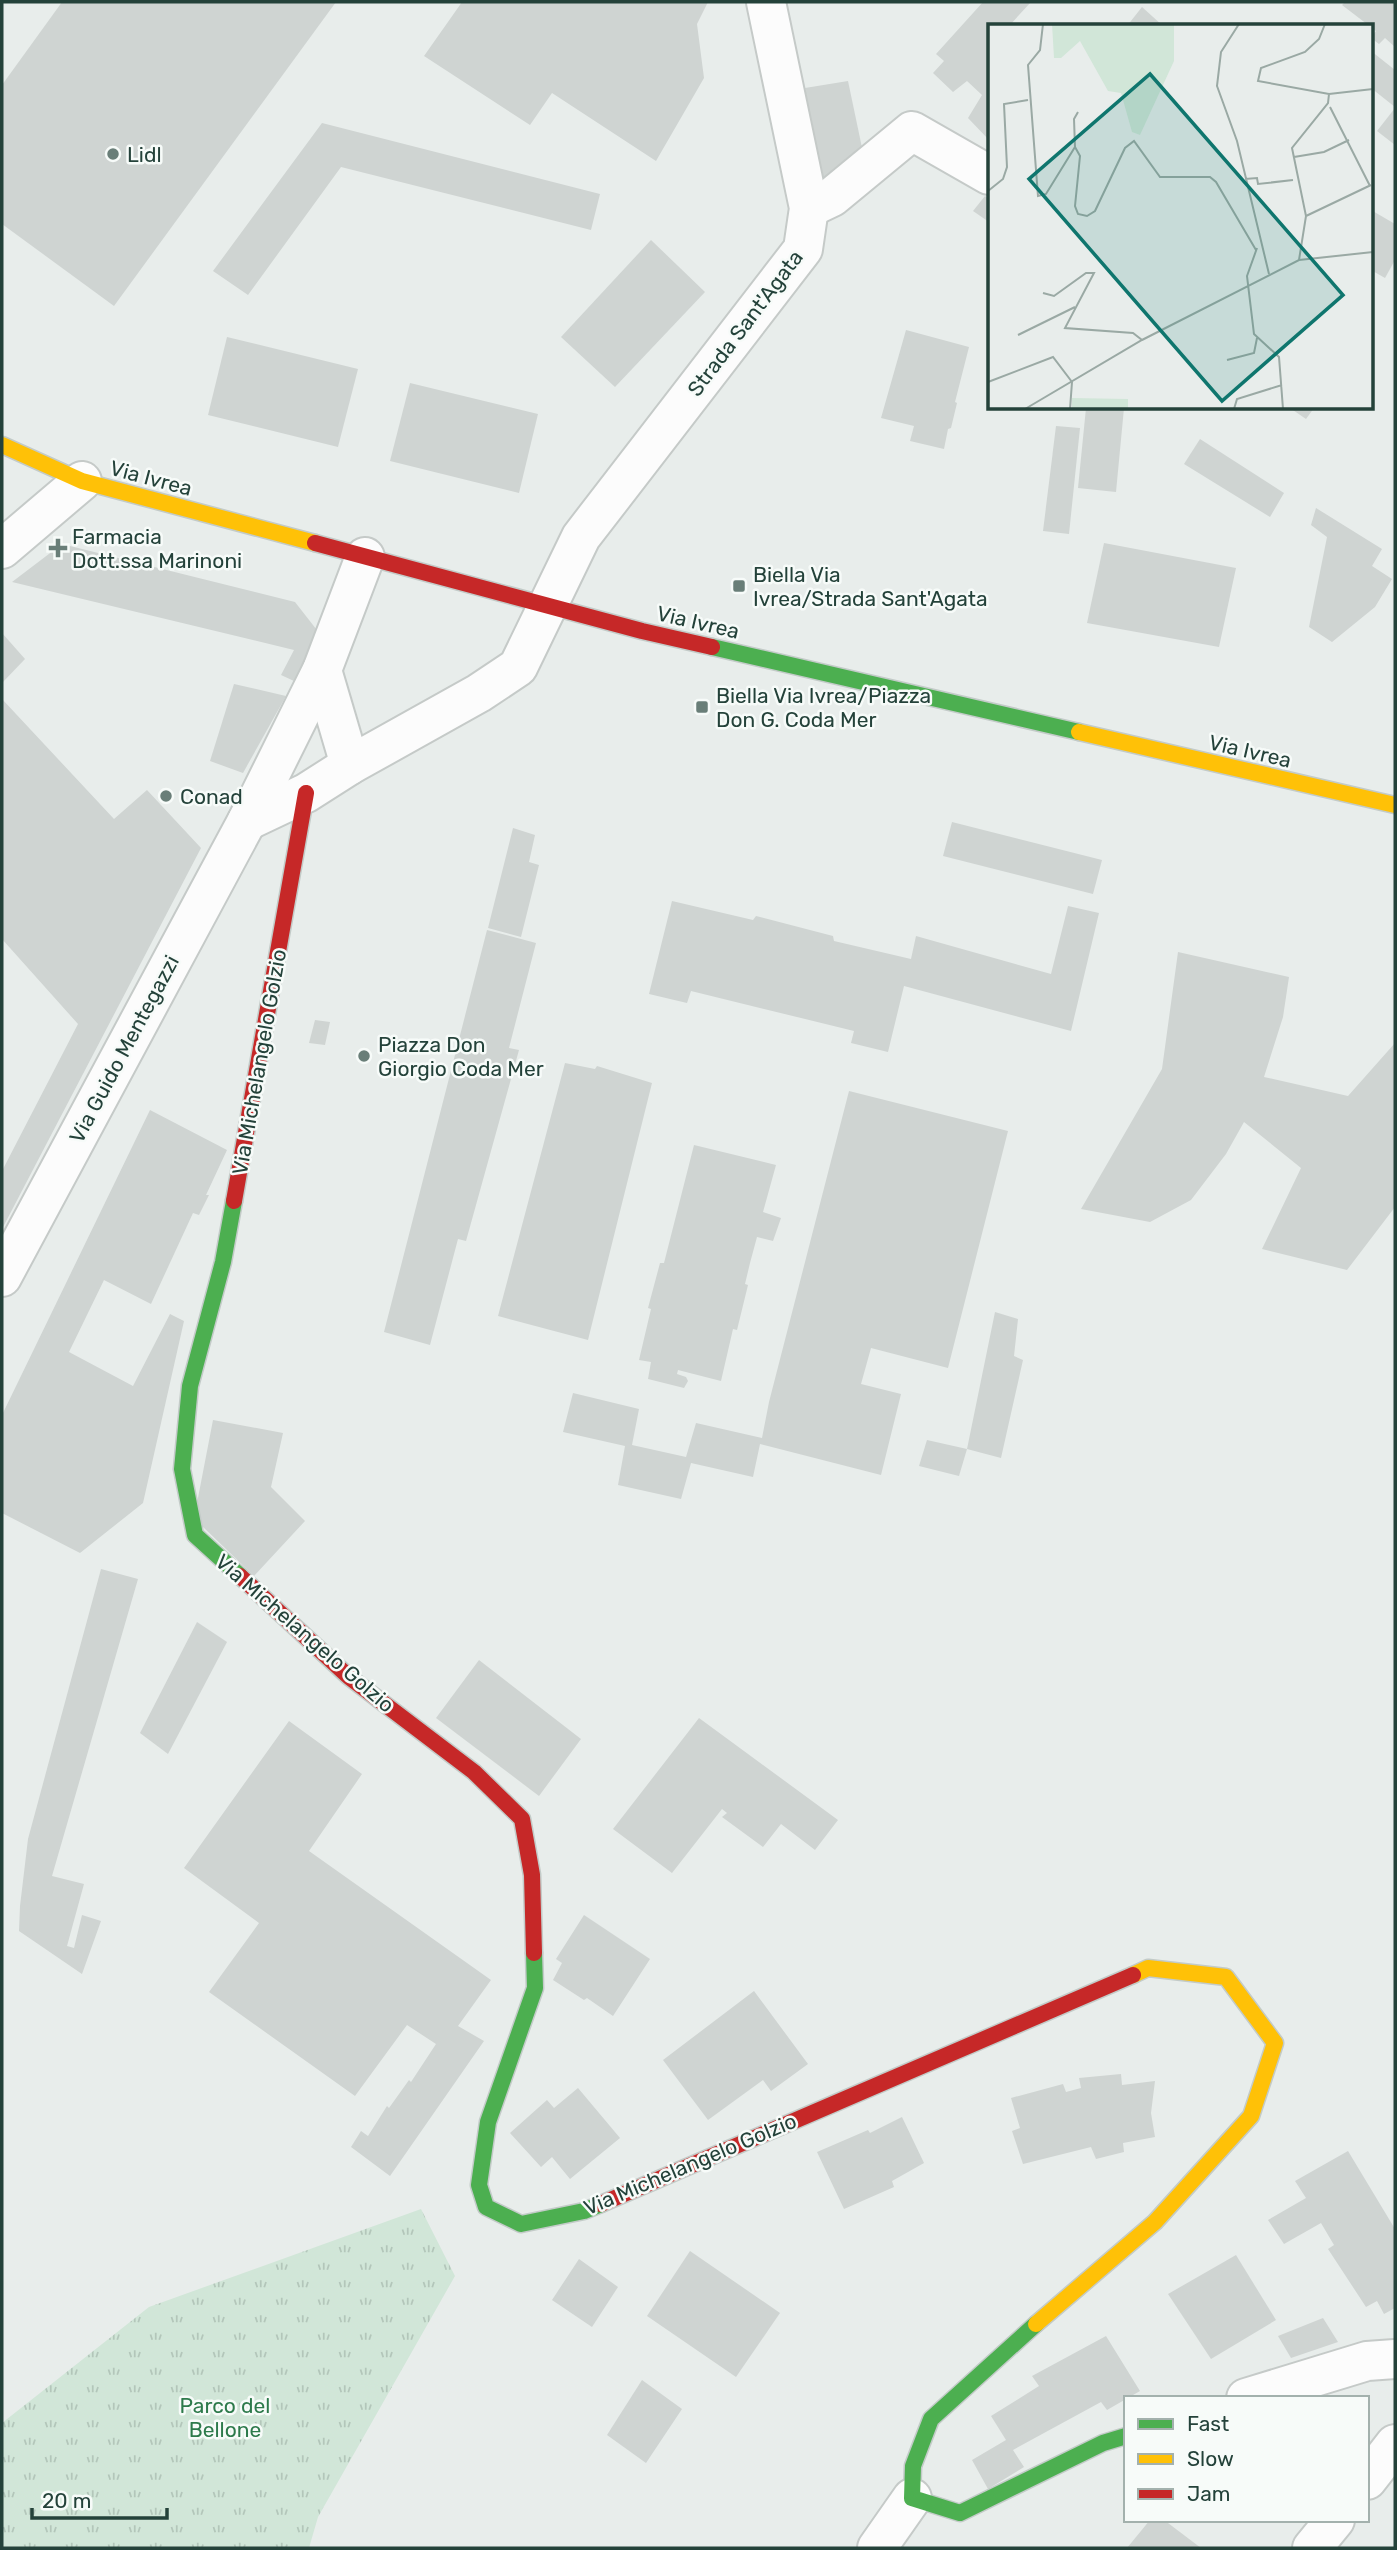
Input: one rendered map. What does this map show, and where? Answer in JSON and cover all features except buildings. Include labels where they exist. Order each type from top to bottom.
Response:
[{"type":"street","name":"Strada Sant'Agata","points":[[549,606],[581,537],[803,249],[809,208],[766,2]]},
{"type":"street","points":[[809,208],[832,197],[912,131],[988,174]]},
{"type":"street","name":"Via Ivrea","points":[[2,445],[82,481],[549,606],[669,637],[1395,806]]},
{"type":"street","points":[[2,549],[82,481]]},
{"type":"street","name":"Via Guido Mentegazzi","points":[[2,1277],[247,821],[323,670],[365,557]]},
{"type":"street","points":[[247,821],[306,793],[350,765],[479,693],[518,667],[549,606]]},
{"type":"street","points":[[323,670],[350,765]]},
{"type":"street","name":"Via Michelangelo Golzio","points":[[306,793],[223,1262],[190,1386],[182,1469],[195,1535],[349,1677],[474,1772],[522,1819],[532,1875],[535,1988],[488,2122],[479,2185],[486,2207],[521,2224],[584,2211],[1148,1968],[1226,1977],[1275,2043],[1251,2116],[1155,2222],[984,2369],[932,2419],[913,2466],[912,2498]]},
{"type":"street","points":[[1253,2396],[1367,2361],[1395,2359]]},
{"type":"street","points":[[877,2548],[912,2498],[960,2513],[1103,2443],[1124,2437]]},
{"type":"street","points":[[1369,2477],[1395,2444]]},
{"type":"street","points":[[1312,2548],[1333,2522]]},
{"type":"green space","name":"Parco del Bellone","points":[[421,2209],[455,2276],[318,2517],[309,2548],[2,2548],[2,2423],[149,2307]]},
{"type":"traffic: fast","points":[[712,647],[1079,732]]},
{"type":"traffic: fast","points":[[234,1201],[223,1262],[190,1386],[182,1469],[195,1535],[240,1576]]},
{"type":"traffic: fast","points":[[534,1953],[535,1988],[488,2122],[479,2185],[486,2207],[521,2224],[584,2211],[601,2204]]},
{"type":"traffic: fast","points":[[1036,2324],[931,2419],[913,2466],[912,2498],[960,2513],[1103,2443],[1124,2437]]},
{"type":"traffic: slow","points":[[2,445],[82,481],[315,543]]},
{"type":"traffic: slow","points":[[1079,732],[1395,805]]},
{"type":"traffic: slow","points":[[1036,2324],[1155,2222],[1251,2116],[1275,2043],[1226,1977],[1148,1968],[1133,1975]]},
{"type":"traffic: jam","points":[[315,543],[642,631],[712,647]]},
{"type":"traffic: jam","points":[[234,1201],[306,793]]},
{"type":"traffic: jam","points":[[240,1576],[349,1677],[474,1772],[522,1819],[532,1875],[534,1953]]},
{"type":"traffic: jam","points":[[601,2204],[1133,1975]]},
{"type":"place","name":"Lidl","points":[[113,154]]},
{"type":"place","name":"Farmacia Dott.ssa Marinoni","points":[[58,548]]},
{"type":"place","name":"Biella Via Ivrea/Strada Sant'Agata","points":[[739,586]]},
{"type":"place","name":"Biella Via Ivrea/Piazza Don G. Coda Mer","points":[[702,707]]},
{"type":"place","name":"Conad","points":[[166,796]]},
{"type":"place","name":"Piazza Don Giorgio Coda Mer","points":[[364,1056]]}]
